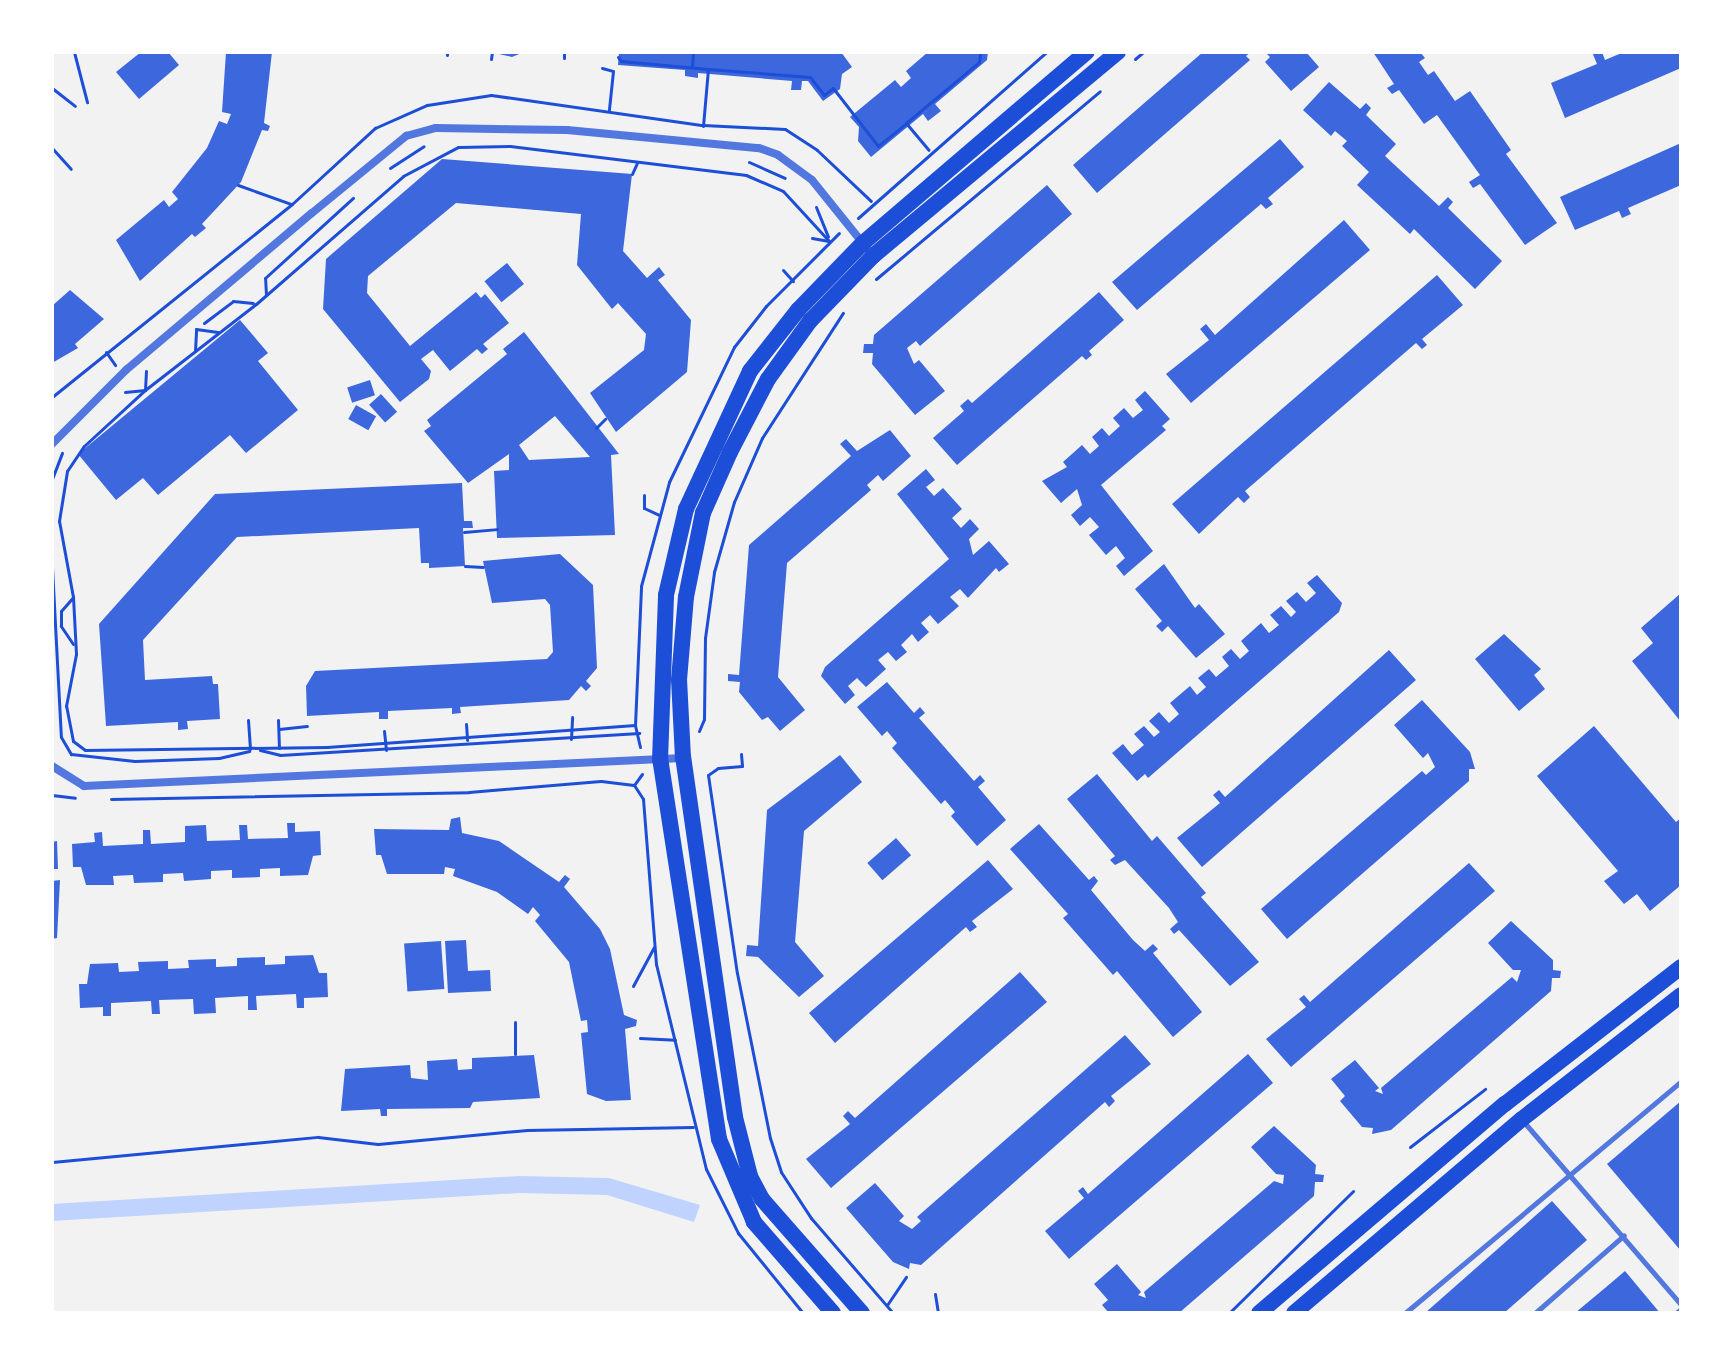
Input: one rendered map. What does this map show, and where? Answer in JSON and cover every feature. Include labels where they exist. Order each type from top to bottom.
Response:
[{"type":"main road","points":[[833,1313],[754,1222],[727,1166],[660,760],[666,595],[686,509],[750,371],[798,310],[1087,52]]},
{"type":"main road","points":[[862,1313],[762,1199],[750,1176],[735,1117],[683,758],[679,680],[686,597],[703,513],[768,379],[868,249],[1019,137],[1118,52]]},
{"type":"main road","points":[[1259,1313],[1505,1104],[1681,967]]},
{"type":"main road","points":[[1294,1313],[1522,1119],[1681,995]]},
{"type":"street","points":[[52,444],[126,370],[406,136],[474,125],[702,142],[778,155],[812,180],[868,249]]},
{"type":"street","points":[[52,766],[84,786],[683,758]]},
{"type":"lane","points":[[1005,123],[1019,137]]},
{"type":"lane","points":[[1405,1313],[1570,1170],[1681,1081]]},
{"type":"lane","points":[[1522,1119],[1624,1235],[1681,1307],[1676,1313]]},
{"type":"lane","points":[[1535,1313],[1624,1235]]},
{"type":"path","points":[[74,52],[87,102]]},
{"type":"path","points":[[491,59],[492,52]]},
{"type":"path","points":[[564,52],[564,58]]},
{"type":"path","points":[[692,67],[693,52]]},
{"type":"path","points":[[618,57],[621,61],[810,77],[824,95],[833,88],[878,146],[979,62],[980,52]]},
{"type":"path","points":[[870,208],[930,151],[1046,52]]},
{"type":"path","points":[[1124,68],[1143,52]]},
{"type":"path","points":[[602,68],[613,71],[609,110]]},
{"type":"path","points":[[702,142],[708,69]]},
{"type":"path","points":[[868,286],[1104,87]]},
{"type":"path","points":[[52,88],[75,106]]},
{"type":"path","points":[[52,397],[292,204],[375,128],[427,105],[491,95],[703,125]]},
{"type":"path","points":[[906,123],[930,151]]},
{"type":"path","points":[[385,172],[426,146]]},
{"type":"path","points":[[635,725],[385,744],[137,753],[78,747],[68,730],[66,706],[75,647],[73,597],[59,521],[71,461],[132,401],[256,304],[403,176],[439,154],[458,147],[510,146],[746,175],[783,191],[829,241]]},
{"type":"path","points":[[52,148],[71,169]]},
{"type":"path","points":[[747,161],[792,182]]},
{"type":"path","points":[[632,174],[638,162]]},
{"type":"path","points":[[238,185],[292,204]]},
{"type":"path","points":[[266,295],[265,278],[364,190]]},
{"type":"path","points":[[812,199],[829,241]]},
{"type":"path","points":[[812,238],[829,241]]},
{"type":"path","points":[[908,253],[914,260]]},
{"type":"path","points":[[783,270],[793,281]]},
{"type":"path","points":[[186,338],[233,301],[256,304]]},
{"type":"path","points":[[699,731],[704,719],[705,638],[714,572],[734,502],[762,438],[846,309]]},
{"type":"path","points":[[196,329],[219,333]]},
{"type":"path","points":[[195,351],[196,329]]},
{"type":"path","points":[[145,390],[146,372],[156,363]]},
{"type":"path","points":[[116,400],[128,389],[145,390]]},
{"type":"path","points":[[128,389],[132,401]]},
{"type":"path","points":[[596,428],[605,419]]},
{"type":"path","points":[[52,479],[64,451]]},
{"type":"path","points":[[644,495],[644,508],[659,515]]},
{"type":"path","points":[[52,521],[59,521]]},
{"type":"path","points":[[464,532],[497,529]]},
{"type":"path","points":[[465,566],[483,567]]},
{"type":"path","points":[[52,567],[61,737],[71,754],[135,761],[219,758],[257,749],[280,755],[639,733]]},
{"type":"path","points":[[73,597],[61,611],[61,619],[75,647]]},
{"type":"path","points":[[55,619],[61,619]]},
{"type":"path","points":[[571,739],[572,717]]},
{"type":"path","points":[[248,720],[250,749]]},
{"type":"path","points":[[278,720],[279,748]]},
{"type":"path","points":[[466,724],[467,745]]},
{"type":"path","points":[[279,729],[307,726]]},
{"type":"path","points":[[384,731],[386,750]]},
{"type":"path","points":[[702,771],[742,766],[741,754]]},
{"type":"path","points":[[708,772],[737,973],[781,1172],[811,1218],[893,1313]]},
{"type":"path","points":[[634,785],[642,776]]},
{"type":"path","points":[[97,799],[469,792],[601,781],[634,785]]},
{"type":"path","points":[[52,1162],[318,1137],[378,1144],[527,1130],[694,1127],[654,947],[643,799],[634,785]]},
{"type":"path","points":[[52,795],[83,798]]},
{"type":"path","points":[[633,986],[654,947]]},
{"type":"path","points":[[515,1022],[515,1054]]},
{"type":"path","points":[[640,1038],[675,1040]]},
{"type":"path","points":[[1410,1147],[1485,1089]]},
{"type":"path","points":[[1229,1313],[1353,1191]]},
{"type":"path","points":[[887,1305],[906,1277]]},
{"type":"path","points":[[935,1294],[938,1313]]},
{"type":"water","points":[[520,1176],[609,1178],[700,1205],[694,1222],[607,1195],[520,1193],[52,1221],[52,1204]]},
{"type":"building","points":[[141,52],[168,52],[179,65],[139,99],[116,72]]},
{"type":"building","points":[[226,52],[272,52],[264,123],[270,126],[268,131],[262,130],[241,182],[202,224],[206,228],[195,237],[192,234],[140,281],[116,240],[164,200],[169,207],[178,199],[172,192],[207,148],[219,121],[227,124],[231,114],[222,112]]},
{"type":"building","points":[[490,52],[524,52],[512,57]]},
{"type":"building","points":[[619,52],[841,52],[852,67],[842,74],[840,89],[823,101],[808,81],[802,81],[801,90],[791,90],[792,81],[698,73],[698,78],[685,76],[685,70],[618,65]]},
{"type":"building","points":[[928,52],[988,52],[987,60],[935,104],[941,111],[928,121],[923,114],[871,157],[858,141],[859,127],[850,117],[895,80],[901,87],[911,78],[906,71]]},
{"type":"building","points":[[1203,52],[1251,52],[1246,56],[1250,60],[1097,193],[1073,165]]},
{"type":"building","points":[[1265,52],[1306,52],[1319,67],[1291,91],[1265,62],[1270,57]]},
{"type":"building","points":[[1373,52],[1420,52],[1425,58],[1419,62],[1428,75],[1434,71],[1455,101],[1470,91],[1511,150],[1506,154],[1557,223],[1525,245],[1480,184],[1473,188],[1469,182],[1480,175],[1437,115],[1424,124],[1399,90],[1392,94],[1387,88],[1394,84]]},
{"type":"building","points":[[1592,52],[1602,52],[1605,60],[1624,52],[1681,52],[1681,68],[1565,118],[1551,83],[1597,64]]},
{"type":"building","points":[[1329,82],[1360,109],[1366,103],[1371,108],[1366,115],[1396,144],[1385,156],[1439,206],[1448,197],[1453,202],[1448,208],[1502,261],[1475,289],[1414,229],[1410,234],[1357,185],[1369,172],[1342,146],[1347,141],[1335,131],[1331,136],[1303,110]]},
{"type":"building","points":[[1280,139],[1304,167],[1268,198],[1273,204],[1266,209],[1261,204],[1137,310],[1112,282]]},
{"type":"building","points":[[1681,143],[1681,185],[1628,208],[1631,214],[1622,218],[1619,211],[1575,230],[1560,197]]},
{"type":"building","points":[[442,159],[632,174],[623,251],[647,278],[659,267],[665,275],[658,280],[691,320],[687,372],[616,432],[590,393],[644,350],[646,334],[618,303],[612,309],[577,265],[581,214],[456,203],[368,276],[367,293],[410,346],[476,292],[481,298],[485,294],[509,323],[483,344],[488,349],[482,354],[477,349],[450,371],[433,350],[421,359],[431,371],[429,379],[400,402],[323,309],[326,259]]},
{"type":"building","points":[[1047,185],[1072,214],[920,346],[916,341],[907,348],[914,364],[919,360],[945,391],[915,415],[872,364],[873,353],[863,353],[864,344],[873,344],[874,335]]},
{"type":"building","points":[[1344,220],[1370,250],[1191,403],[1166,374],[1209,340],[1200,329],[1206,324],[1215,335]]},
{"type":"building","points":[[507,263],[524,284],[501,302],[484,281]]},
{"type":"building","points":[[1437,275],[1463,305],[1422,339],[1427,345],[1422,349],[1416,343],[1245,491],[1250,497],[1244,503],[1238,497],[1199,534],[1172,504]]},
{"type":"building","points":[[70,290],[104,319],[75,344],[78,348],[52,363],[52,306]]},
{"type":"building","points":[[1099,292],[1124,320],[1089,351],[1092,355],[1086,360],[1082,356],[957,465],[933,438],[964,411],[960,406],[968,399],[972,403]]},
{"type":"building","points":[[240,320],[268,353],[258,361],[298,410],[246,453],[230,435],[158,495],[143,478],[116,500],[78,454]]},
{"type":"building","points":[[524,332],[619,454],[611,455],[615,535],[497,538],[494,471],[509,470],[509,454],[468,483],[424,431],[431,426],[427,420],[507,354],[503,349]],"holes":[[[555,416],[590,457],[529,460],[519,445]]]},
{"type":"building","points":[[370,380],[375,395],[352,403],[347,387]]},
{"type":"building","points":[[1145,391],[1170,419],[1162,426],[1166,430],[1101,485],[1153,551],[1124,576],[1116,566],[1125,558],[1116,546],[1106,555],[1089,535],[1099,527],[1090,517],[1080,526],[1071,515],[1082,505],[1077,489],[1061,503],[1042,481],[1067,467],[1063,462],[1082,445],[1090,454],[1099,446],[1092,437],[1102,428],[1109,436],[1120,426],[1113,418],[1124,408],[1133,418],[1143,410],[1135,400]]},
{"type":"building","points":[[381,394],[397,412],[385,423],[369,405]]},
{"type":"building","points":[[356,405],[376,416],[368,430],[348,419]]},
{"type":"building","points":[[890,430],[911,456],[883,481],[878,475],[867,485],[871,490],[787,563],[778,677],[805,710],[780,731],[768,717],[762,720],[739,692],[740,682],[728,681],[728,674],[739,675],[749,545],[851,456],[840,444],[846,439],[857,451]]},
{"type":"building","points":[[926,469],[935,480],[926,487],[934,496],[943,488],[962,509],[952,518],[961,528],[970,519],[979,529],[969,539],[973,555],[989,541],[1009,564],[999,572],[996,568],[968,598],[960,589],[950,597],[959,606],[938,624],[930,615],[921,623],[929,632],[918,642],[912,634],[901,645],[907,652],[896,661],[888,652],[878,660],[886,669],[866,687],[857,678],[848,686],[855,695],[845,704],[821,676],[825,667],[949,559],[897,494]]},
{"type":"building","points":[[462,483],[464,521],[472,521],[473,528],[463,528],[465,566],[429,568],[429,563],[421,563],[419,528],[237,537],[143,640],[145,680],[212,676],[213,684],[218,684],[220,719],[187,721],[188,729],[178,730],[178,722],[106,726],[99,624],[215,494]]},
{"type":"building","points":[[560,554],[593,585],[597,668],[586,681],[591,686],[586,691],[581,686],[569,700],[460,707],[461,713],[452,714],[452,708],[388,711],[388,719],[379,719],[379,712],[307,716],[306,686],[315,671],[547,659],[553,652],[550,605],[545,599],[492,603],[483,561]]},
{"type":"building","points":[[1164,564],[1195,608],[1199,604],[1225,634],[1196,658],[1168,626],[1162,632],[1156,626],[1162,621],[1135,589]]},
{"type":"building","points":[[1317,575],[1342,603],[1339,612],[1148,778],[1145,774],[1137,781],[1112,753],[1123,744],[1132,755],[1144,745],[1134,734],[1144,726],[1154,737],[1160,732],[1149,721],[1159,712],[1169,723],[1179,714],[1170,703],[1190,686],[1197,695],[1206,687],[1198,678],[1209,669],[1216,677],[1229,666],[1222,657],[1231,649],[1240,659],[1249,651],[1241,641],[1261,623],[1269,633],[1279,625],[1270,615],[1281,606],[1291,617],[1296,612],[1286,601],[1297,592],[1306,602],[1316,593],[1307,583]]},
{"type":"building","points":[[1681,593],[1681,722],[1632,661],[1653,643],[1641,628]]},
{"type":"building","points":[[1504,634],[1541,669],[1534,675],[1545,689],[1519,711],[1475,659]]},
{"type":"building","points":[[1389,650],[1416,680],[1202,867],[1177,838],[1220,803],[1213,795],[1219,790],[1225,797]]},
{"type":"building","points":[[887,682],[914,713],[920,707],[925,713],[919,718],[974,781],[980,775],[985,781],[978,787],[1006,820],[977,846],[951,816],[955,812],[945,800],[941,804],[892,748],[897,743],[887,731],[882,736],[857,707]]},
{"type":"building","points":[[1422,700],[1470,752],[1475,769],[1469,769],[1469,781],[1287,939],[1261,909],[1422,771],[1426,775],[1435,767],[1428,753],[1423,758],[1394,725]]},
{"type":"building","points":[[1594,726],[1676,822],[1681,818],[1681,885],[1650,911],[1637,894],[1624,904],[1604,881],[1618,871],[1537,776]]},
{"type":"building","points":[[840,755],[862,782],[804,831],[795,942],[824,976],[799,997],[758,957],[746,956],[747,945],[758,946],[767,810]]},
{"type":"building","points":[[1097,774],[1152,841],[1157,836],[1206,893],[1201,897],[1259,962],[1230,986],[1179,930],[1174,934],[1170,929],[1178,922],[1169,908],[1125,860],[1115,865],[1110,860],[1115,856],[1067,799]]},
{"type":"building","points":[[460,817],[462,833],[499,841],[559,882],[565,875],[570,879],[564,887],[600,929],[610,949],[624,1015],[637,1020],[636,1026],[625,1029],[631,1100],[606,1101],[587,1094],[581,1033],[588,1032],[587,1020],[581,1021],[569,962],[535,921],[540,915],[533,907],[528,914],[497,892],[453,876],[455,869],[445,867],[444,874],[387,874],[381,855],[376,855],[374,829],[449,830],[451,819]]},
{"type":"building","points":[[287,823],[295,823],[295,832],[320,831],[321,855],[313,856],[308,875],[280,876],[280,868],[260,869],[260,877],[232,878],[232,870],[211,871],[211,879],[184,881],[183,873],[163,874],[163,882],[134,883],[133,875],[113,876],[114,885],[86,885],[81,867],[73,867],[72,844],[95,842],[94,833],[102,832],[103,846],[143,844],[143,830],[150,830],[151,844],[185,842],[185,826],[206,825],[207,841],[240,840],[239,825],[247,825],[248,839],[288,838]]},
{"type":"building","points":[[1039,824],[1089,880],[1094,876],[1098,881],[1091,890],[1133,940],[1145,951],[1153,944],[1158,949],[1153,953],[1202,1012],[1173,1037],[1117,971],[1113,975],[1063,918],[1068,914],[1010,849]]},
{"type":"building","points":[[896,838],[911,855],[882,880],[867,863]]},
{"type":"building","points":[[57,841],[58,869],[52,869],[52,842]]},
{"type":"building","points":[[988,860],[1013,889],[972,921],[977,927],[970,932],[966,927],[835,1043],[809,1013]]},
{"type":"building","points":[[1469,863],[1495,891],[1291,1067],[1266,1039],[1306,1007],[1299,999],[1304,995],[1310,1002]]},
{"type":"building","points":[[60,880],[57,938],[52,939],[52,881]]},
{"type":"building","points":[[1511,921],[1553,960],[1553,970],[1561,971],[1560,978],[1552,978],[1551,991],[1391,1130],[1372,1134],[1373,1128],[1362,1127],[1340,1101],[1345,1096],[1331,1079],[1355,1060],[1379,1088],[1375,1091],[1383,1094],[1381,1088],[1512,977],[1517,982],[1521,970],[1513,970],[1488,943]]},
{"type":"building","points":[[466,940],[468,971],[490,970],[491,991],[448,993],[445,941]]},
{"type":"building","points":[[441,941],[444,989],[407,991],[404,944]]},
{"type":"building","points":[[313,955],[319,973],[327,973],[328,997],[304,998],[304,1008],[297,1008],[296,994],[256,996],[257,1010],[248,1010],[248,996],[215,998],[216,1013],[194,1014],[193,999],[159,1000],[160,1014],[152,1014],[151,1001],[111,1003],[111,1016],[103,1016],[103,1007],[80,1008],[79,984],[87,984],[90,964],[118,963],[119,972],[139,971],[138,962],[168,961],[168,969],[189,968],[188,960],[216,959],[216,967],[237,966],[237,958],[265,957],[265,965],[285,964],[285,956]]},
{"type":"building","points":[[1020,972],[1047,1002],[831,1188],[806,1159],[850,1124],[843,1116],[848,1111],[855,1118]]},
{"type":"building","points":[[1125,1035],[1151,1064],[1111,1096],[1115,1101],[1109,1107],[1105,1102],[921,1265],[910,1263],[909,1269],[893,1262],[846,1208],[875,1183],[904,1216],[899,1221],[912,1229],[921,1221],[917,1217]]},
{"type":"building","points":[[1248,1054],[1273,1083],[1069,1259],[1045,1231],[1084,1198],[1078,1191],[1083,1187],[1088,1194]]},
{"type":"building","points":[[534,1055],[540,1098],[473,1102],[470,1108],[387,1109],[387,1116],[381,1116],[380,1109],[341,1111],[345,1069],[410,1065],[411,1078],[428,1080],[427,1061],[457,1059],[458,1070],[472,1069],[472,1058]]},
{"type":"building","points":[[1681,1101],[1681,1251],[1607,1164]]},
{"type":"building","points":[[1274,1126],[1316,1165],[1315,1174],[1324,1175],[1323,1182],[1315,1182],[1314,1196],[1179,1313],[1109,1313],[1102,1305],[1108,1300],[1094,1284],[1117,1264],[1141,1292],[1138,1295],[1146,1298],[1144,1292],[1274,1181],[1283,1184],[1284,1175],[1276,1174],[1251,1147]]},
{"type":"building","points":[[1552,1201],[1587,1240],[1504,1313],[1425,1313]]},
{"type":"building","points":[[1625,1271],[1660,1313],[1575,1313],[1605,1288]]}]
